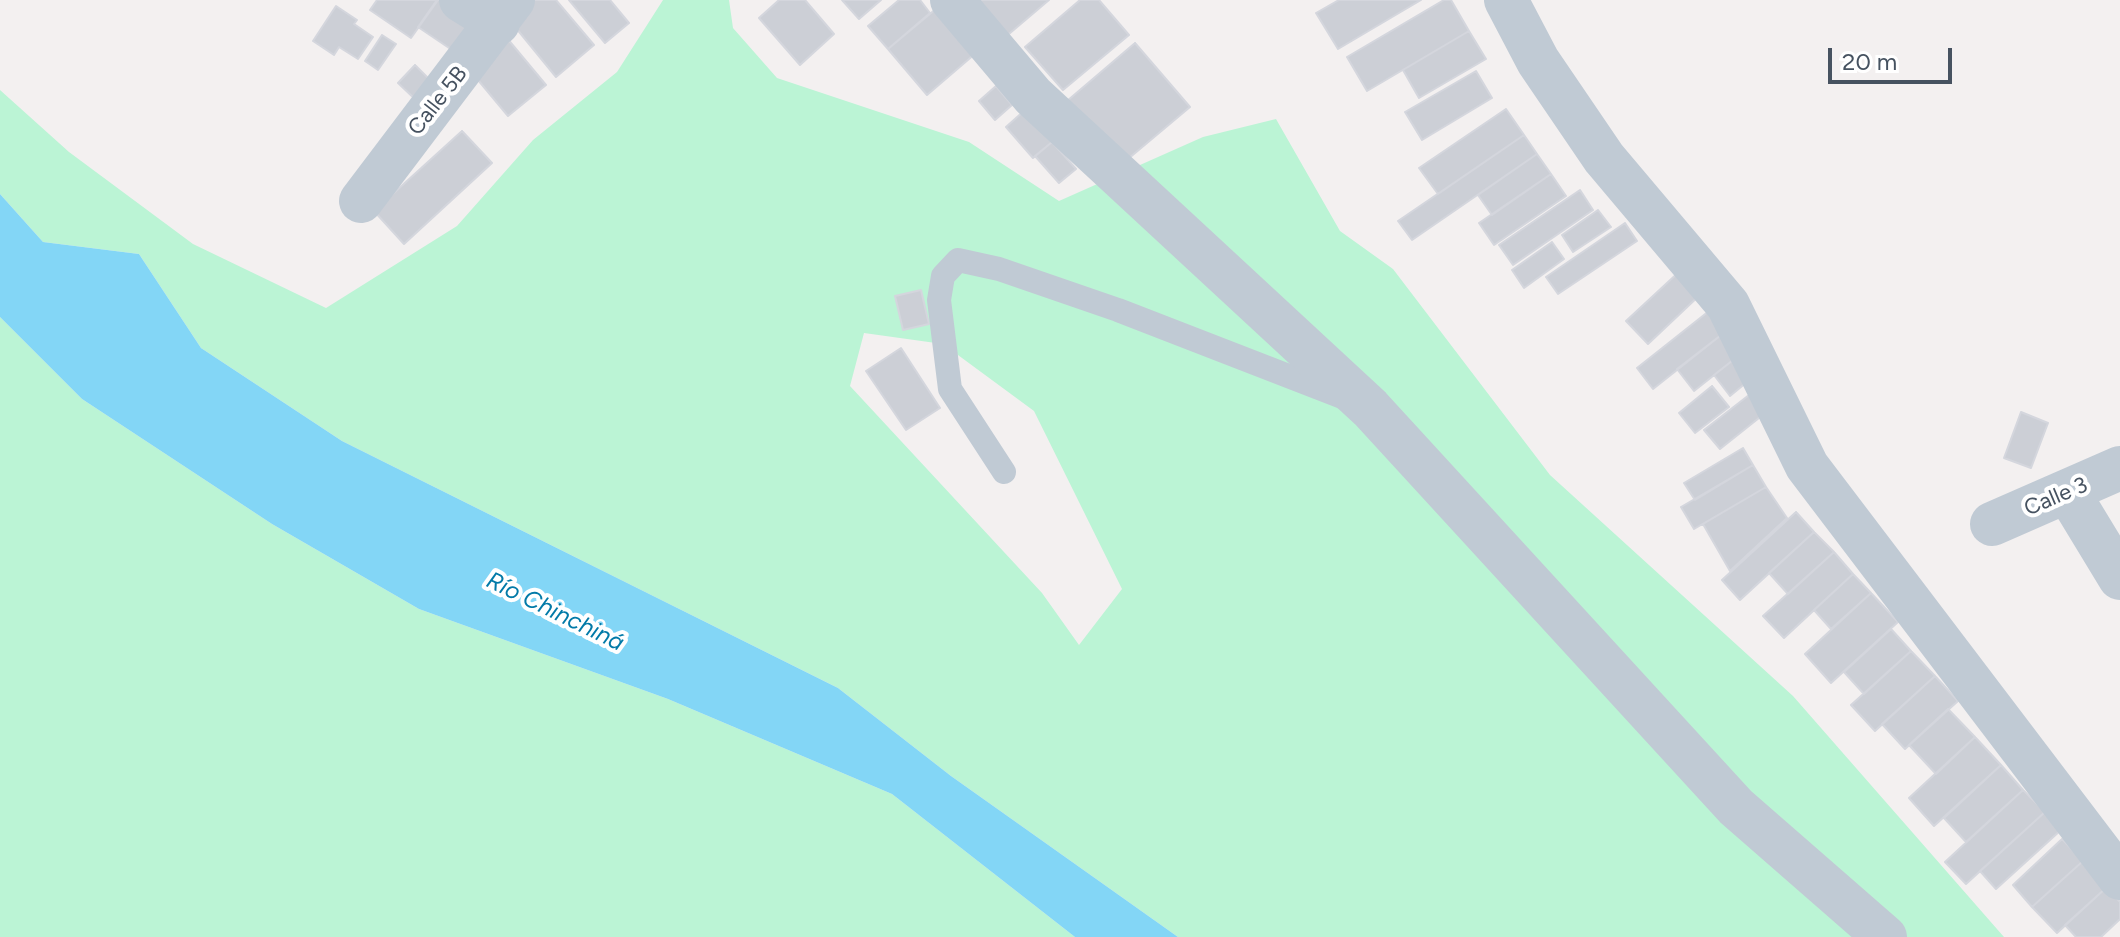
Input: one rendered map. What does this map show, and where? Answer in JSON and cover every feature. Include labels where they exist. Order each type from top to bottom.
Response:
[{"type":"street","points":[[461,0],[506,12]]},
{"type":"street","points":[[952,0],[1033,96],[1370,408],[1736,807],[1885,937]]},
{"type":"street","points":[[1506,0],[1538,61],[1604,158],[1728,305],[1807,466],[2120,878]]},
{"type":"street","name":"Calle 5B","points":[[361,201],[506,12]]},
{"type":"street","name":"Calle 3","points":[[1992,524],[2069,494],[2120,468]]},
{"type":"street","points":[[2069,494],[2120,578]]},
{"type":"lane","points":[[1004,472],[950,389],[939,300],[943,276],[958,260],[999,269],[1118,310],[1370,408]]},
{"type":"green space","points":[[663,0],[729,0],[733,28],[777,78],[969,142],[1059,201],[1203,137],[1276,119],[1340,231],[1393,269],[1550,475],[1793,696],[2004,937],[1178,937],[951,776],[838,688],[342,441],[201,348],[139,254],[43,242],[0,194],[0,90],[69,152],[193,244],[326,308],[457,226],[533,140],[617,72]],"holes":[[[864,333],[943,344],[1034,411],[1122,589],[1079,645],[1042,593],[850,386]]]},
{"type":"green space","points":[[0,317],[82,399],[272,524],[419,609],[668,699],[892,794],[1075,937],[0,937]]},
{"type":"water","name":"Río Chinchiná","points":[[0,194],[43,242],[139,254],[201,348],[342,441],[838,688],[951,776],[1178,937],[1075,937],[892,794],[668,699],[419,609],[272,524],[82,399],[0,317]]},
{"type":"building","points":[[377,0],[438,0],[411,38],[370,10]]},
{"type":"building","points":[[437,0],[445,0],[479,17],[455,52],[418,27]]},
{"type":"building","points":[[527,0],[556,0],[594,45],[556,77],[507,17]]},
{"type":"building","points":[[569,0],[610,0],[629,23],[605,43]]},
{"type":"building","points":[[779,0],[805,0],[834,34],[800,65],[759,18]]},
{"type":"building","points":[[842,0],[881,0],[859,19]]},
{"type":"building","points":[[899,0],[920,0],[930,13],[888,49],[868,26]]},
{"type":"building","points":[[970,0],[1049,0],[1003,39]]},
{"type":"building","points":[[1080,0],[1099,0],[1129,35],[1063,90],[1025,47]]},
{"type":"building","points":[[1339,0],[1421,0],[1338,49],[1316,13]]},
{"type":"building","points":[[1444,0],[1451,0],[1469,31],[1367,91],[1347,57]]},
{"type":"building","points":[[336,6],[357,20],[354,24],[373,37],[358,59],[339,47],[334,55],[313,41]]},
{"type":"building","points":[[937,8],[976,53],[927,95],[888,49]]},
{"type":"building","points":[[1469,31],[1486,59],[1419,98],[1403,70]]},
{"type":"building","points":[[382,35],[396,44],[378,70],[365,61]]},
{"type":"building","points":[[506,37],[546,85],[508,116],[468,68]]},
{"type":"building","points":[[1135,43],[1190,107],[1122,164],[1067,101]]},
{"type":"building","points":[[415,65],[433,83],[417,101],[398,83]]},
{"type":"building","points":[[1476,71],[1492,98],[1422,140],[1405,112]]},
{"type":"building","points":[[996,86],[1012,105],[995,120],[979,101]]},
{"type":"building","points":[[1506,109],[1524,135],[1438,194],[1419,168]]},
{"type":"building","points":[[1025,110],[1052,142],[1033,158],[1006,127]]},
{"type":"building","points":[[462,131],[492,163],[404,244],[374,211]]},
{"type":"building","points":[[1524,135],[1537,154],[1412,240],[1398,221]]},
{"type":"building","points":[[1052,142],[1076,169],[1059,183],[1035,156]]},
{"type":"building","points":[[1537,154],[1551,174],[1492,215],[1478,195]]},
{"type":"building","points":[[1551,174],[1566,196],[1494,245],[1479,223]]},
{"type":"building","points":[[1580,190],[1593,210],[1513,265],[1499,245]]},
{"type":"building","points":[[1598,210],[1611,227],[1573,252],[1562,235]]},
{"type":"building","points":[[1625,223],[1637,241],[1558,294],[1546,277]]},
{"type":"building","points":[[1552,242],[1564,259],[1524,288],[1512,270]]},
{"type":"building","points":[[1681,270],[1702,293],[1648,344],[1626,321]]},
{"type":"building","points":[[921,290],[929,324],[903,330],[895,296]]},
{"type":"building","points":[[1709,311],[1725,332],[1653,389],[1637,368]]},
{"type":"building","points":[[1725,332],[1742,353],[1694,391],[1677,369]]},
{"type":"building","points":[[901,348],[940,408],[906,430],[866,371]]},
{"type":"building","points":[[1742,353],[1758,373],[1730,396],[1714,375]]},
{"type":"building","points":[[1712,386],[1729,407],[1695,433],[1679,413]]},
{"type":"building","points":[[1749,395],[1764,414],[1720,449],[1704,430]]},
{"type":"building","points":[[2021,412],[2048,423],[2031,468],[2004,458]]},
{"type":"building","points":[[1743,448],[1753,465],[1695,500],[1684,483]]},
{"type":"building","points":[[1753,465],[1766,487],[1694,529],[1681,507]]},
{"type":"building","points":[[1766,487],[1787,518],[1730,571],[1703,524]]},
{"type":"building","points":[[1796,512],[1814,532],[1740,600],[1722,580]]},
{"type":"building","points":[[1814,532],[1834,552],[1788,594],[1769,573]]},
{"type":"building","points":[[1834,552],[1853,574],[1784,638],[1763,616]]},
{"type":"building","points":[[1853,574],[1871,593],[1831,629],[1814,610]]},
{"type":"building","points":[[1871,593],[1898,622],[1831,683],[1805,654]]},
{"type":"building","points":[[1891,629],[1911,651],[1864,694],[1844,672]]},
{"type":"building","points":[[1911,651],[1935,676],[1875,731],[1851,705]]},
{"type":"building","points":[[1935,676],[1958,701],[1905,749],[1882,724]]},
{"type":"building","points":[[1948,709],[1975,737],[1936,774],[1909,745]]},
{"type":"building","points":[[1975,737],[2001,765],[1934,826],[1909,798]]},
{"type":"building","points":[[2001,765],[2023,790],[1966,842],[1944,818]]},
{"type":"building","points":[[2023,790],[2045,812],[1966,884],[1945,862]]},
{"type":"building","points":[[2045,812],[2061,830],[1996,889],[1980,871]]},
{"type":"building","points":[[2062,839],[2083,861],[2032,907],[2013,885]]},
{"type":"building","points":[[2083,861],[2107,887],[2057,933],[2032,907]]},
{"type":"building","points":[[2107,887],[2120,902],[2120,919],[2101,937],[2076,937],[2065,925]]}]
